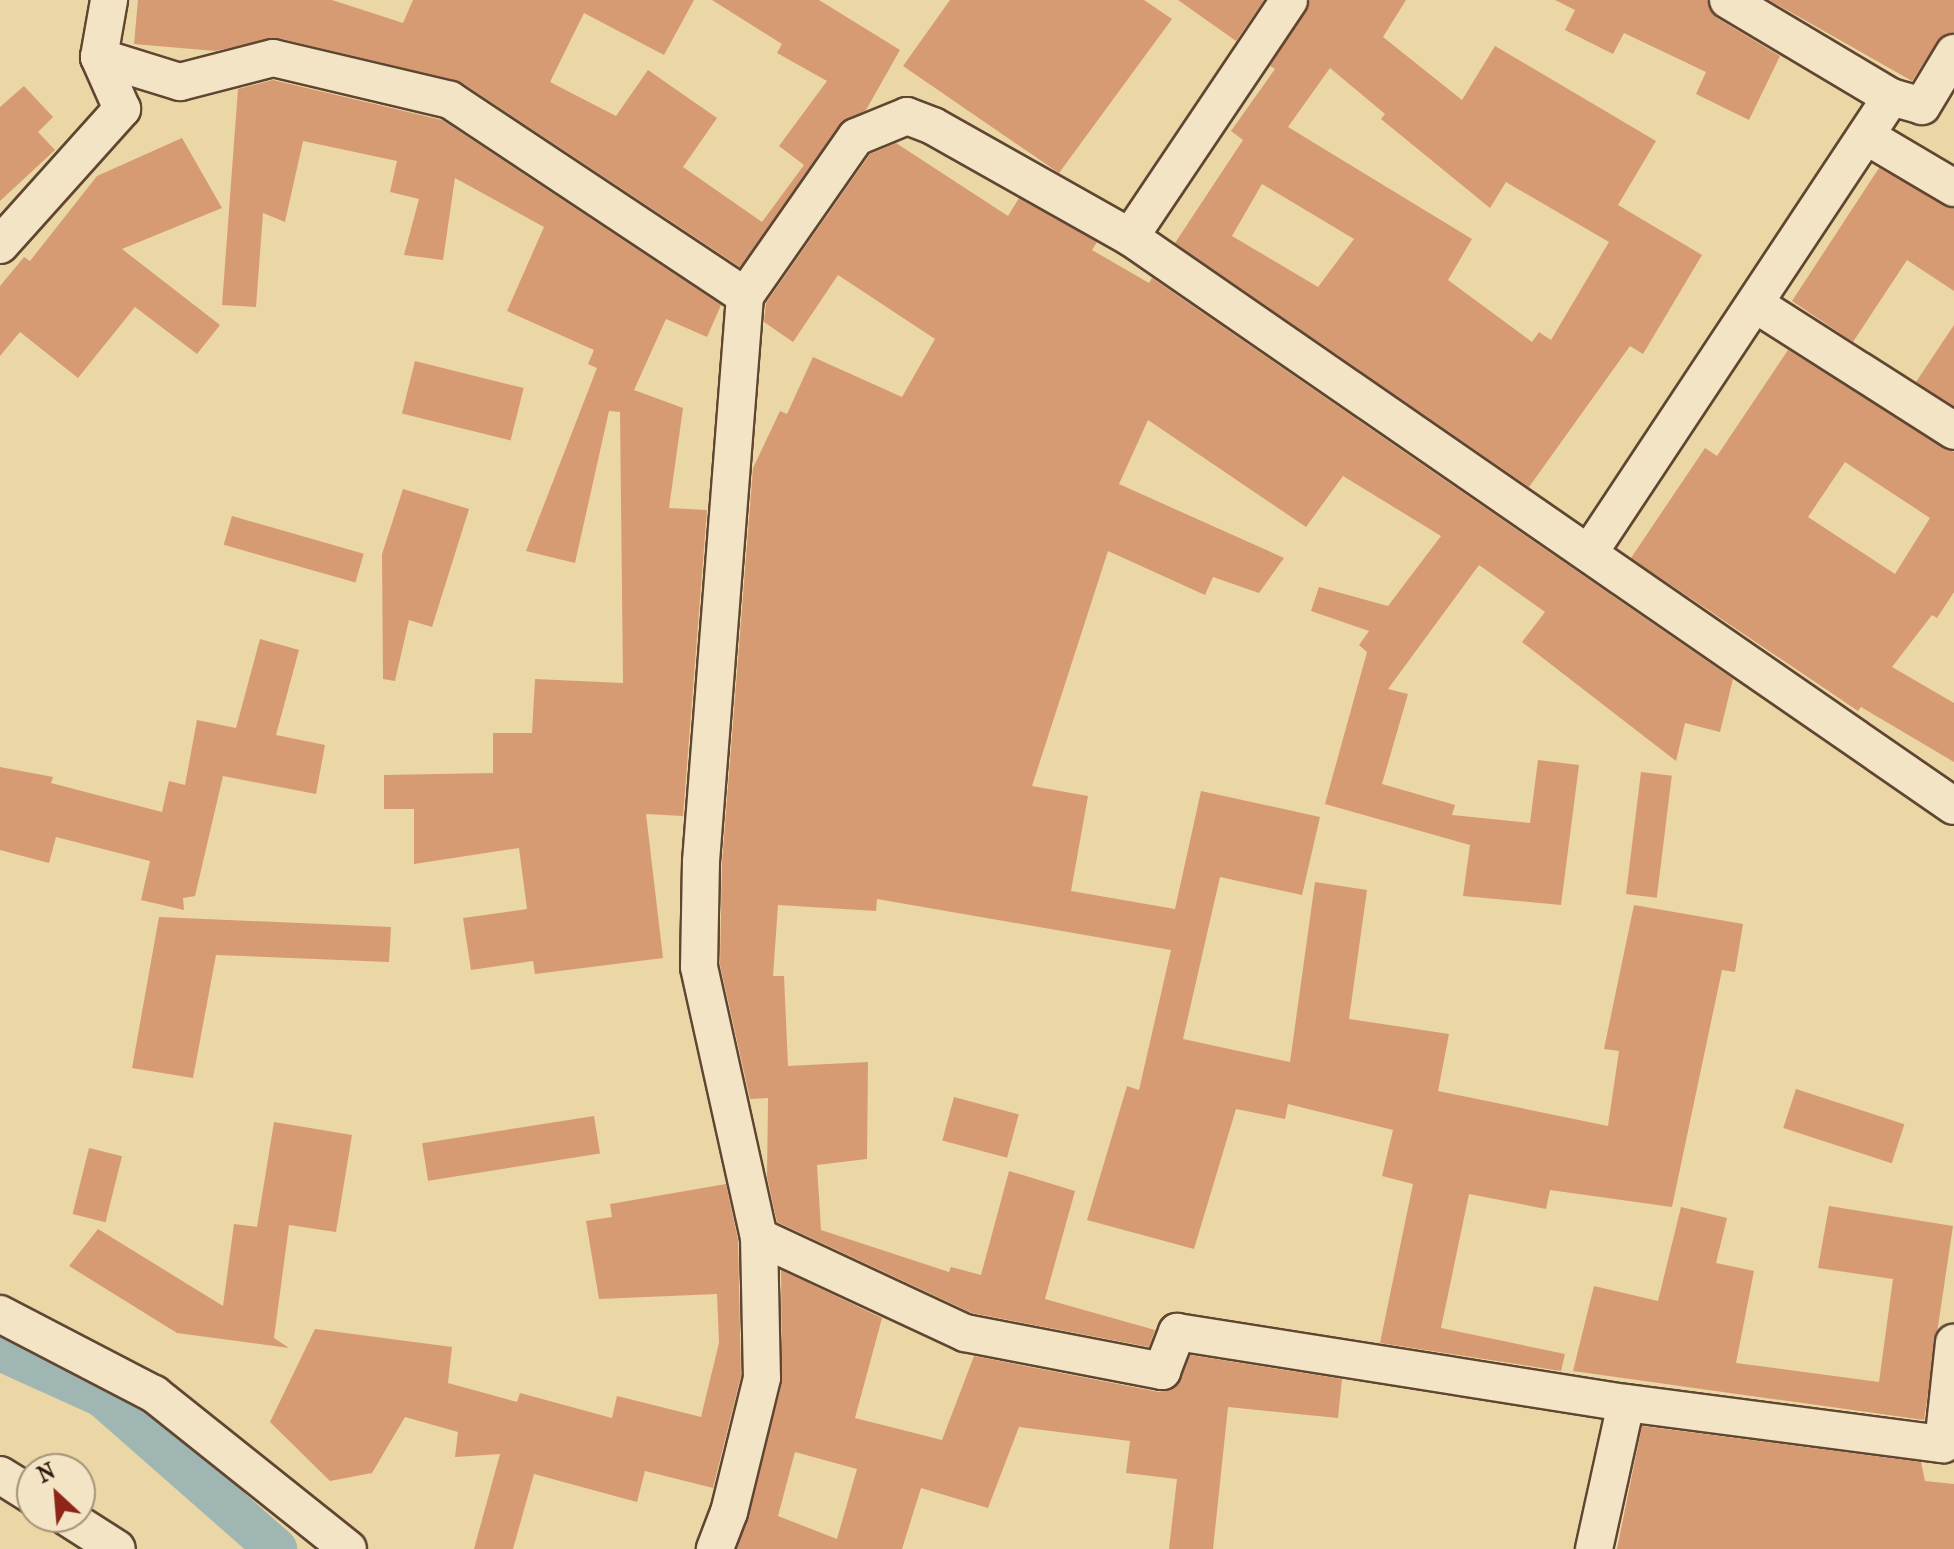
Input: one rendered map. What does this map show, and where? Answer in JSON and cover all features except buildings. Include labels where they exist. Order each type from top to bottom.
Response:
[{"type":"street","points":[[0,245],[122,109],[99,57],[109,0]]},
{"type":"street","points":[[1130,237],[1289,0]]},
{"type":"street","points":[[1728,0],[1891,97],[1922,106],[1954,53]]},
{"type":"street","points":[[99,57],[180,82],[273,58],[450,100],[745,296]]},
{"type":"street","points":[[1589,553],[1891,97]]},
{"type":"street","points":[[715,1549],[729,1512],[762,1378],[759,1237],[699,967],[701,862],[745,296],[856,137],[907,116],[1130,237],[1954,806]]},
{"type":"street","points":[[1866,136],[1954,188]]},
{"type":"street","points":[[1755,304],[1954,431]]},
{"type":"street","points":[[759,1237],[965,1333],[1162,1371],[1177,1332],[1949,1451],[1954,1343]]},
{"type":"street","points":[[0,1314],[154,1394],[348,1549]]},
{"type":"street","points":[[1594,1549],[1626,1403]]},
{"type":"street","points":[[92,1533],[117,1549]]},
{"type":"waterway","points":[[0,1350],[102,1396],[276,1549]]}]
